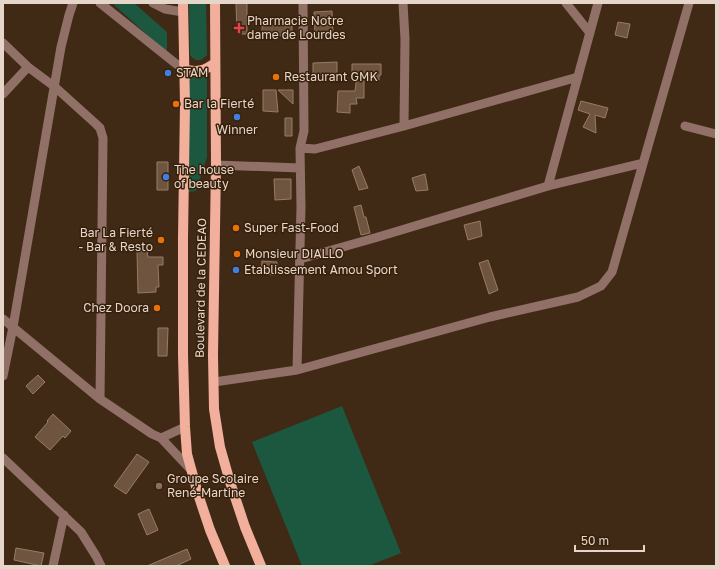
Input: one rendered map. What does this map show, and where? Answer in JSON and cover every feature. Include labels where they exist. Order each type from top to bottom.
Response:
[{"type":"main road","name":"Boulevard de la CEDEAO","points":[[215,3],[216,165],[214,409],[220,447],[238,508],[261,566]]},
{"type":"main road","points":[[182,8],[184,68],[182,355],[187,454],[210,530],[225,566]]},
{"type":"main road","points":[[184,68],[191,71],[200,71],[215,63]]},
{"type":"street","points":[[3,376],[13,327],[61,47],[73,3]]},
{"type":"street","points":[[100,3],[175,63],[184,68]]},
{"type":"street","points":[[153,3],[165,9],[182,8]]},
{"type":"street","points":[[297,370],[301,207],[300,148],[304,131],[303,3]]},
{"type":"street","points":[[403,3],[405,39],[404,126]]},
{"type":"street","points":[[566,3],[590,33]]},
{"type":"street","points":[[548,186],[598,3]]},
{"type":"street","points":[[214,382],[297,370],[490,317],[578,297],[601,286],[612,272],[689,3]]},
{"type":"street","points":[[3,43],[28,67],[55,87],[96,124],[100,128],[103,138],[100,399]]},
{"type":"street","points":[[3,94],[28,67]]},
{"type":"street","points":[[300,148],[315,149],[404,126],[578,77]]},
{"type":"street","points":[[685,126],[716,134]]},
{"type":"street","points":[[300,259],[548,186],[643,163]]},
{"type":"street","points":[[216,165],[300,168]]},
{"type":"street","points":[[3,318],[100,399],[152,434],[161,438],[192,471]]},
{"type":"street","points":[[161,438],[185,427]]},
{"type":"street","points":[[3,458],[81,532],[101,566]]},
{"type":"street","points":[[53,566],[64,515]]},
{"type":"green space","points":[[112,3],[134,3],[167,32],[167,50],[165,51]]},
{"type":"green space","points":[[189,3],[206,3],[207,55],[201,60],[192,58],[190,55]]},
{"type":"green space","points":[[189,77],[207,77],[207,157],[196,191],[189,192]]},
{"type":"green space","points":[[342,406],[401,553],[368,566],[302,566],[252,442]]},
{"type":"building","points":[[236,3],[247,3],[247,34],[237,34]]},
{"type":"building","points":[[332,11],[333,34],[315,35],[314,12]]},
{"type":"building","points":[[618,22],[630,24],[627,38],[615,35]]},
{"type":"building","points":[[262,25],[292,26],[292,36],[262,35]]},
{"type":"building","points":[[337,62],[337,75],[313,76],[313,63]]},
{"type":"building","points":[[352,64],[381,64],[381,75],[379,76],[379,80],[364,79],[364,98],[356,98],[357,104],[350,104],[350,113],[337,112],[338,91],[355,91],[357,75],[352,75]]},
{"type":"building","points":[[263,90],[276,90],[278,112],[263,111]]},
{"type":"building","points":[[278,90],[293,90],[293,104]]},
{"type":"building","points":[[581,101],[608,108],[605,118],[595,115],[596,133],[583,127],[590,114],[578,110]]},
{"type":"building","points":[[285,118],[292,118],[292,136],[285,136]]},
{"type":"building","points":[[157,162],[168,162],[168,190],[157,190]]},
{"type":"building","points":[[359,166],[368,188],[359,190],[352,170]]},
{"type":"building","points":[[425,174],[428,190],[416,191],[412,178]]},
{"type":"building","points":[[274,179],[291,179],[291,199],[275,200]]},
{"type":"building","points":[[361,205],[370,233],[361,235],[354,207]]},
{"type":"building","points":[[480,221],[482,236],[468,240],[464,225]]},
{"type":"building","points":[[137,251],[147,251],[148,257],[163,257],[163,265],[158,265],[159,287],[156,287],[156,292],[138,293]]},
{"type":"building","points":[[488,260],[498,290],[489,294],[479,263]]},
{"type":"building","points":[[262,261],[277,262],[276,275],[261,274]]},
{"type":"building","points":[[158,328],[168,328],[167,356],[158,356]]},
{"type":"building","points":[[38,375],[45,382],[33,394],[26,386]]},
{"type":"building","points":[[53,414],[71,431],[65,438],[63,436],[50,450],[35,437]]},
{"type":"building","points":[[137,454],[149,462],[126,494],[114,486]]},
{"type":"building","points":[[149,509],[158,530],[147,535],[138,514]]},
{"type":"building","points":[[16,548],[44,553],[41,566],[14,560]]},
{"type":"building","points":[[187,549],[191,559],[176,566],[147,566]]},
{"type":"place","name":"Pharmacie Notre dame de Lourdes","points":[[239,28]]},
{"type":"place","name":"STAM","points":[[168,73]]},
{"type":"place","name":"Restaurant GMK","points":[[276,77]]},
{"type":"place","name":"Bar la Fierté","points":[[176,104]]},
{"type":"place","name":"Winner","points":[[237,117]]},
{"type":"place","name":"The house of beauty","points":[[166,177]]},
{"type":"place","name":"Super Fast-Food","points":[[236,228]]},
{"type":"place","name":"Bar La Fierté - Bar & Resto","points":[[161,240]]},
{"type":"place","name":"Monsieur DIALLO","points":[[237,254]]},
{"type":"place","name":"Etablissement Amou Sport","points":[[236,270]]},
{"type":"place","name":"Chez Doora","points":[[157,308]]},
{"type":"place","name":"Groupe Scolaire René-Martine","points":[[159,486]]}]
